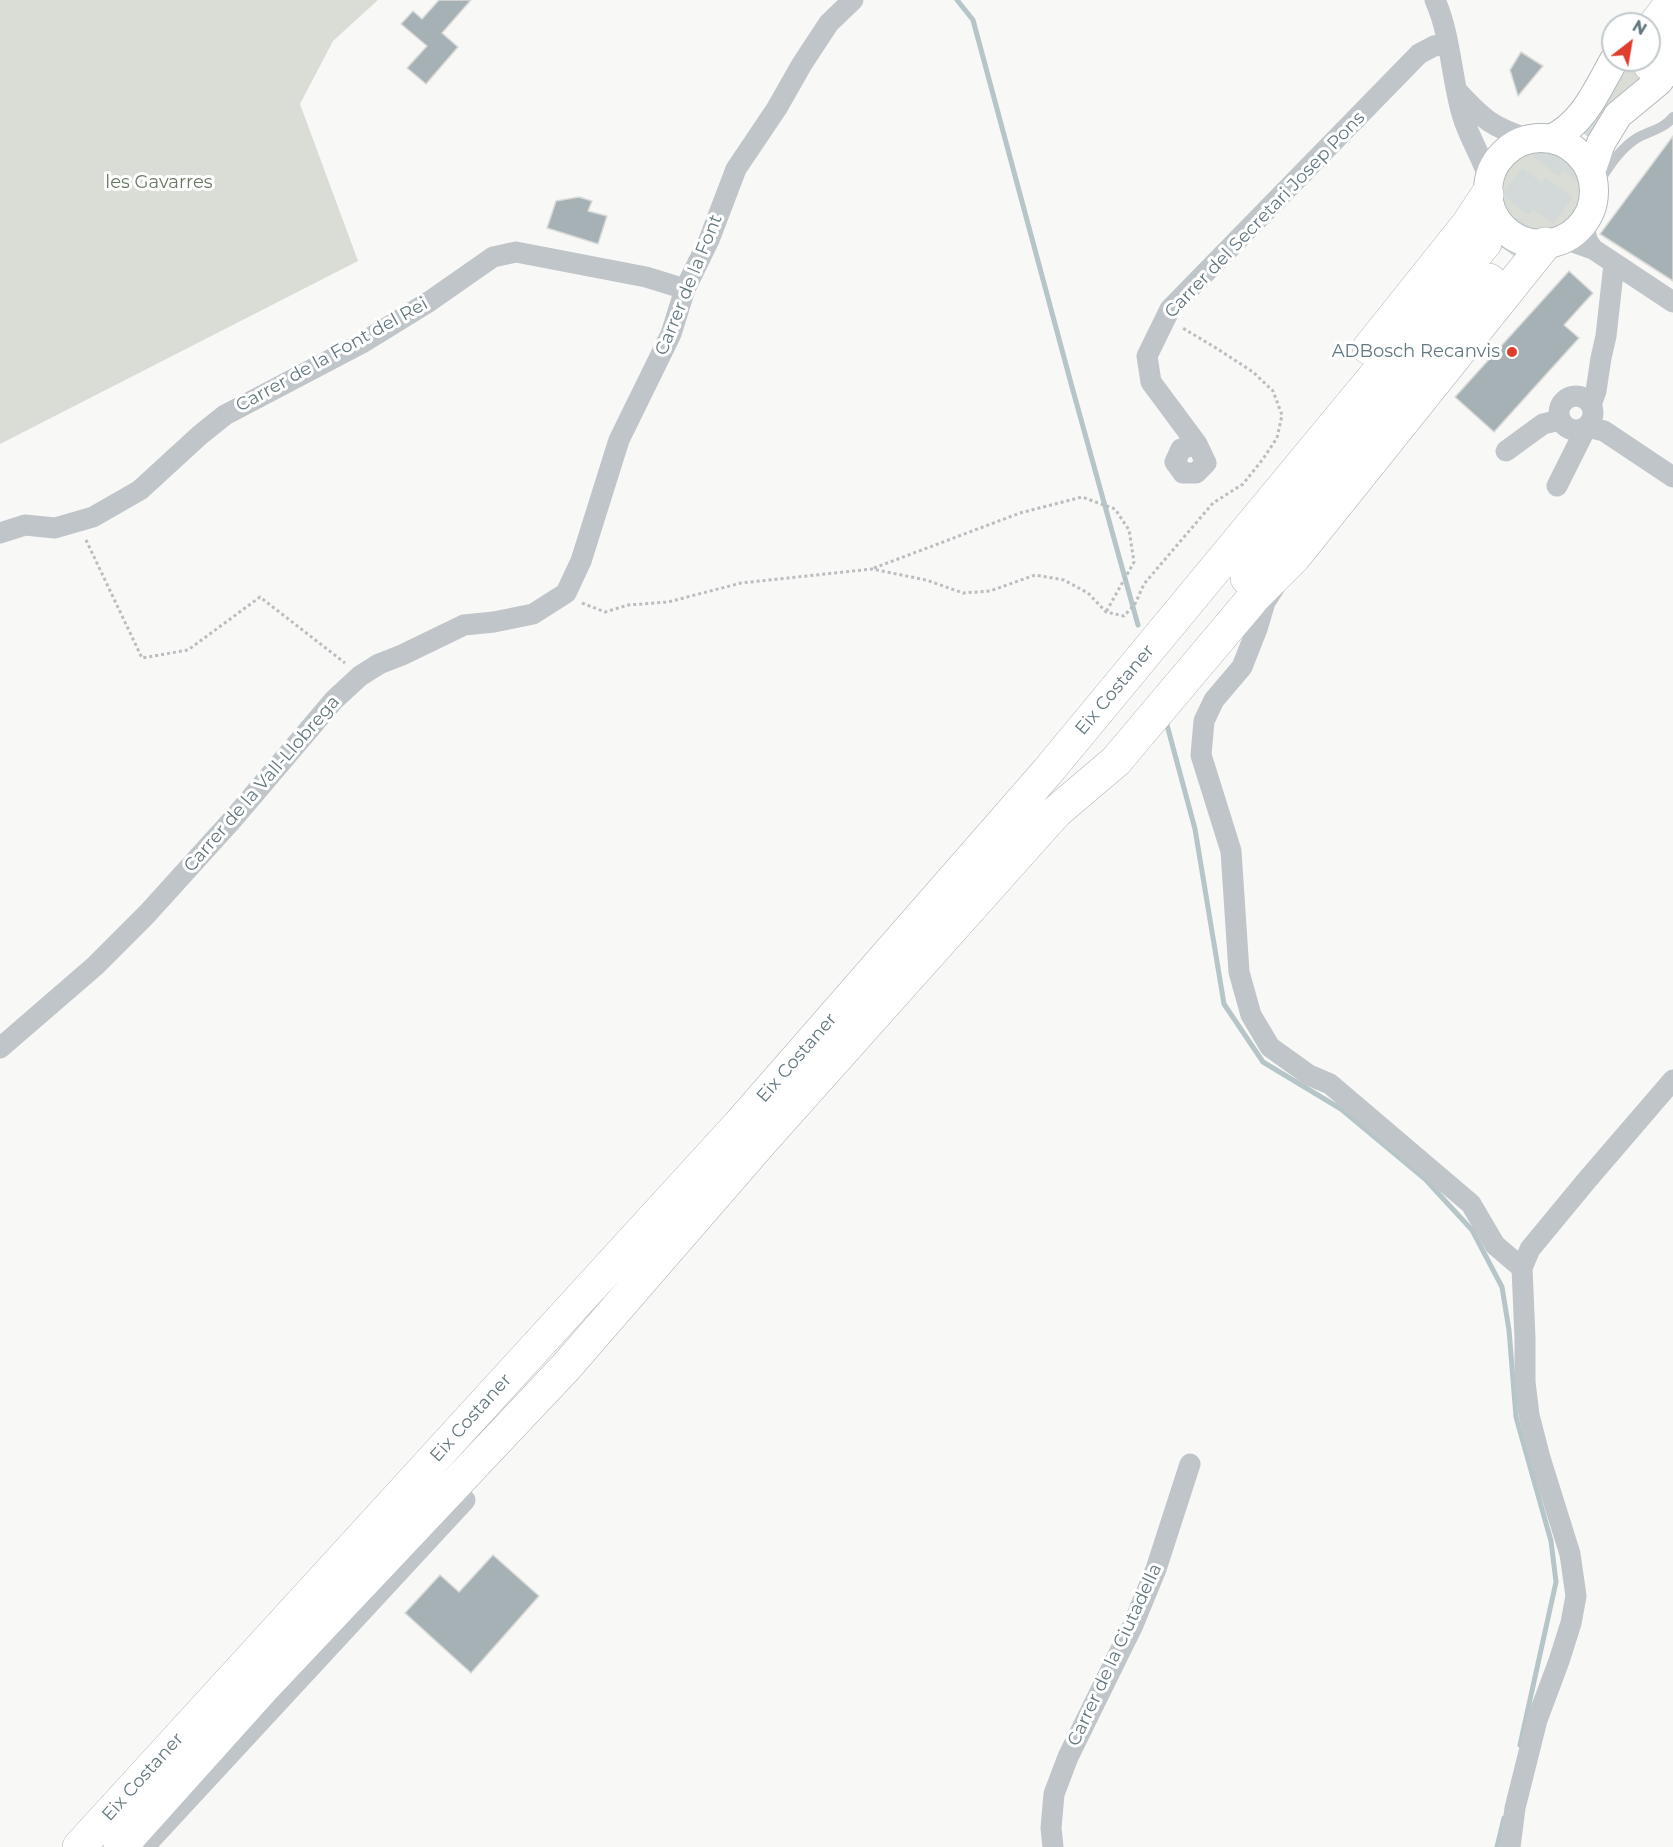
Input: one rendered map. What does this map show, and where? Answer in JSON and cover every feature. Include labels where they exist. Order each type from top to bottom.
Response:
[{"type":"highway","points":[[1661,16],[1673,1]]},
{"type":"highway","points":[[1661,64],[1673,34]]},
{"type":"highway","points":[[1048,771],[1063,734],[1289,459],[1331,396],[1463,231],[1488,187]]},
{"type":"highway","points":[[120,1847],[262,1689],[566,1367],[762,1141],[1056,812],[1116,761],[1255,596],[1295,556],[1572,239]]},
{"type":"highway","name":"Eix Costaner","points":[[79,1847],[738,1126],[1048,771],[1498,248],[1056,812]]},
{"type":"highway","points":[[58,1847],[579,1284],[670,1201]]},
{"type":"highway","points":[[465,1500],[566,1367]]},
{"type":"main road","points":[[1608,72],[1598,92],[1566,132],[1516,144],[1504,152],[1495,164],[1488,187],[1490,207],[1495,218],[1511,235],[1527,243],[1572,239],[1592,207],[1593,180],[1601,143],[1618,115],[1658,82],[1660,72]]},
{"type":"main road","points":[[1540,139],[1571,147],[1586,162],[1593,180]]},
{"type":"street","name":"Carrer de la Font","points":[[566,592],[581,561],[619,440],[671,334],[685,289],[709,240],[736,169],[777,108],[829,23],[853,0]]},
{"type":"street","points":[[1435,0],[1442,16],[1462,115],[1484,163],[1488,187]]},
{"type":"street","name":"Carrer del Secretari Josep Pons","points":[[1197,444],[1151,382],[1147,356],[1170,309],[1419,54],[1434,46],[1448,44]]},
{"type":"street","points":[[1458,91],[1477,113],[1493,125],[1509,133],[1540,139]]},
{"type":"street","points":[[1572,239],[1672,301]]},
{"type":"street","name":"Carrer de la Font del Rei","points":[[0,533],[25,525],[55,528],[93,517],[140,490],[200,435],[225,416],[363,343],[430,301],[493,257],[516,252],[646,277],[685,289]]},
{"type":"street","points":[[1557,486],[1596,391],[1606,336],[1614,264]]},
{"type":"street","points":[[1599,372],[1562,402],[1560,408],[1583,425],[1673,477]]},
{"type":"street","points":[[1506,451],[1543,424],[1583,425]]},
{"type":"street","points":[[1295,556],[1265,602],[1242,667],[1214,700],[1204,721],[1201,755],[1231,852],[1239,972],[1251,1015],[1270,1047],[1309,1075],[1330,1084],[1471,1204],[1495,1245],[1522,1268]]},
{"type":"street","name":"Carrer de la Vall-Llobrega","points":[[0,1048],[95,966],[147,914],[233,819],[334,700],[360,676],[379,664],[464,625],[494,622],[532,614],[566,592]]},
{"type":"street","points":[[1510,1847],[1515,1808],[1537,1720],[1571,1623],[1576,1596],[1570,1554],[1529,1415],[1525,1382],[1526,1338],[1522,1268],[1530,1249],[1673,1080]]},
{"type":"street","name":"Carrer de la Ciutadella","points":[[1053,1847],[1051,1828],[1054,1794],[1068,1757],[1133,1625],[1156,1569],[1190,1464]]},
{"type":"street","points":[[144,1847],[465,1500]]},
{"type":"lane","points":[[1593,180],[1636,138],[1668,123],[1673,117]]},
{"type":"path","points":[[872,569],[926,580],[963,593],[990,591],[1035,575],[1064,580],[1088,592],[1106,612],[1124,616],[1135,604],[1144,584],[1213,502],[1243,484],[1263,459],[1277,438],[1282,415],[1272,391],[1253,372],[1180,327],[1158,330]]},
{"type":"path","points":[[566,592],[584,604],[604,612],[628,605],[668,602],[741,583],[872,569],[1020,513],[1082,498],[1115,508],[1129,530],[1134,562],[1106,612]]},
{"type":"path","points":[[77,521],[142,658],[189,650],[260,597],[360,676]]},
{"type":"green space","name":"les Gavarres","points":[[0,0],[378,0],[333,41],[300,104],[358,261],[0,444]]},
{"type":"green space","points":[[1613,72],[1652,72],[1595,132],[1585,124]]},
{"type":"green space","points":[[1540,148],[1563,155],[1575,167],[1582,190],[1575,213],[1563,225],[1540,232],[1517,225],[1505,213],[1498,190],[1505,167],[1517,155]]},
{"type":"building","points":[[439,0],[471,0],[442,33],[458,47],[426,84],[407,68],[427,46],[401,24],[413,11],[422,19]]},
{"type":"building","points":[[1521,52],[1543,66],[1518,96],[1510,70]]},
{"type":"building","points":[[1673,136],[1673,281],[1600,234]]},
{"type":"building","points":[[579,197],[592,201],[588,211],[607,216],[598,244],[547,228],[556,201]]},
{"type":"building","points":[[1569,271],[1593,293],[1564,325],[1579,338],[1494,432],[1455,397]]},
{"type":"building","points":[[493,1555],[539,1596],[471,1673],[405,1613],[440,1575],[459,1592]]},
{"type":"waterway","points":[[957,0],[973,20],[1138,625]]},
{"type":"waterway","points":[[1167,725],[1195,829],[1224,1004],[1263,1062],[1341,1109],[1425,1179],[1472,1230],[1502,1287],[1509,1330],[1516,1417],[1551,1541],[1556,1582],[1520,1745]]},
{"type":"waterway","points":[[1497,1847],[1504,1818]]},
{"type":"tunnel","points":[[1485,243],[1584,116]]},
{"type":"tunnel","points":[[1511,254],[1607,122]]},
{"type":"place","name":"ADBosch Recanvis","points":[[1512,352]]}]
